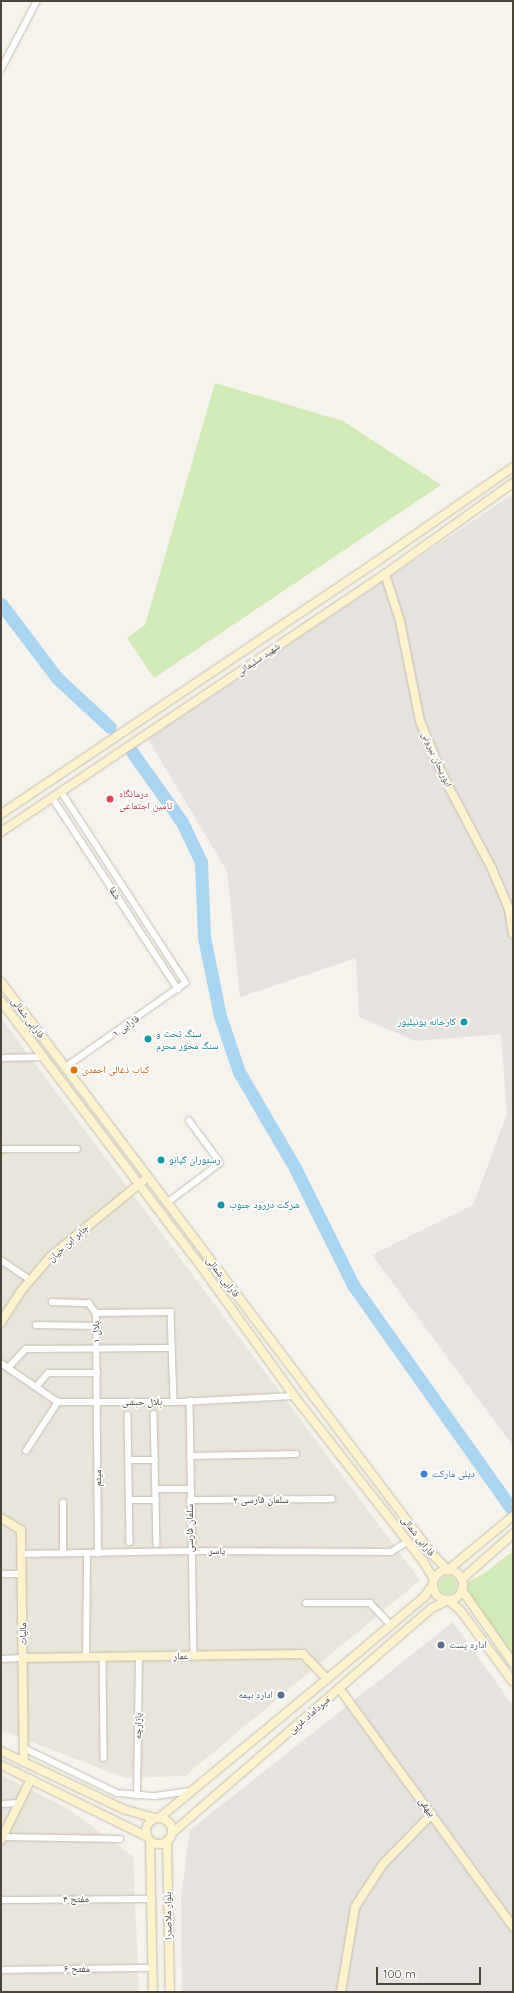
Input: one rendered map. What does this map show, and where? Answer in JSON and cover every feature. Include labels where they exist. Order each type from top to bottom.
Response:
[{"type":"street","points":[[1,69],[37,1]]},
{"type":"street","name":"شهید سلیمانی","points":[[1,814],[376,562],[513,467]]},
{"type":"street","name":"شهید سلیمانی","points":[[1,832],[385,574],[513,483]]},
{"type":"street","name":"ابوریحان بیرونی","points":[[385,574],[400,621],[420,721],[442,774],[492,869],[508,909],[513,934]]},
{"type":"street","name":"شفا","points":[[61,791],[186,983]]},
{"type":"street","name":"شفا","points":[[52,797],[178,989]]},
{"type":"street","points":[[61,810],[70,804]]},
{"type":"street","points":[[99,869],[108,863]]},
{"type":"street","name":"فارابی شمالی","points":[[1,982],[433,1555],[448,1570]]},
{"type":"street","name":"فارابی ۱","points":[[65,1068],[186,983]]},
{"type":"street","name":"فارابی شمالی","points":[[1,1001],[102,1138],[139,1184],[294,1396],[423,1561],[433,1582]]},
{"type":"street","points":[[1,1058],[44,1058]]},
{"type":"street","points":[[167,1203],[220,1163],[189,1121]]},
{"type":"street","points":[[1,1148],[77,1149]]},
{"type":"street","name":"جابر ابن حیان","points":[[1,1322],[31,1280],[51,1256],[148,1178]]},
{"type":"street","points":[[1,1260],[31,1280]]},
{"type":"street","points":[[52,1302],[89,1303],[96,1312]]},
{"type":"street","name":"بلال ۱","points":[[98,1402],[96,1312],[171,1312],[172,1348]]},
{"type":"street","points":[[36,1325],[96,1326]]},
{"type":"street","points":[[8,1368],[26,1349],[172,1348],[174,1402]]},
{"type":"street","points":[[1,1363],[58,1402],[26,1451]]},
{"type":"street","points":[[36,1386],[48,1373],[97,1373]]},
{"type":"street","name":"بلال حبشی","points":[[58,1402],[174,1402],[294,1396]]},
{"type":"street","name":"سلمان فارسی","points":[[190,1401],[190,1551],[194,1656]]},
{"type":"street","name":"میثم","points":[[98,1402],[98,1554]]},
{"type":"street","points":[[154,1414],[157,1544]]},
{"type":"street","points":[[128,1415],[130,1542]]},
{"type":"street","points":[[190,1456],[296,1454]]},
{"type":"street","points":[[128,1460],[155,1460]]},
{"type":"street","points":[[156,1489],[190,1489]]},
{"type":"street","name":"سلمان فارسی ۲","points":[[190,1500],[332,1499]]},
{"type":"street","points":[[130,1500],[156,1500]]},
{"type":"street","points":[[62,1554],[63,1503]]},
{"type":"street","points":[[513,1516],[448,1570],[440,1572],[433,1582],[439,1597],[448,1600],[460,1610],[513,1682]]},
{"type":"street","name":"مالیات","points":[[1,1518],[21,1530],[23,1554],[24,1762]]},
{"type":"street","points":[[462,1579],[513,1534]]},
{"type":"street","name":"یاسر","points":[[23,1554],[98,1554],[190,1551],[391,1552],[407,1542]]},
{"type":"street","points":[[86,1658],[87,1554]]},
{"type":"street","points":[[448,1570],[456,1572],[462,1579],[462,1590],[513,1663]]},
{"type":"street","points":[[1,1574],[22,1574]]},
{"type":"street","name":"میرداماد غربی","points":[[157,1818],[188,1791],[327,1680],[424,1597],[433,1582]]},
{"type":"street","points":[[448,1600],[457,1597],[462,1590]]},
{"type":"street","name":"میرداماد غربی","points":[[172,1833],[432,1608],[448,1600]]},
{"type":"street","points":[[306,1603],[370,1604],[391,1625]]},
{"type":"street","name":"عمار","points":[[23,1658],[303,1654],[327,1680]]},
{"type":"street","name":"بازارچه","points":[[137,1796],[138,1656]]},
{"type":"street","points":[[103,1657],[104,1758]]},
{"type":"street","points":[[1,1660],[23,1658]]},
{"type":"street","name":"بیهقی","points":[[339,1688],[513,1927]]},
{"type":"street","points":[[24,1748],[117,1793],[137,1796],[188,1791]]},
{"type":"street","points":[[1,1751],[123,1809],[167,1821],[172,1833],[167,1841],[159,1844],[1,1765]]},
{"type":"street","points":[[31,1779],[2,1839],[120,1839]]},
{"type":"street","points":[[1,1804],[19,1803]]},
{"type":"street","points":[[341,1992],[356,1907],[383,1864],[432,1814]]},
{"type":"street","points":[[148,1839],[146,1826],[157,1818]]},
{"type":"street","name":"بلوار ملاصدرا","points":[[148,1839],[154,1992]]},
{"type":"street","name":"بلوار ملاصدرا","points":[[167,1841],[170,1992]]},
{"type":"street","name":"مفتح ۴","points":[[1,1900],[151,1898]]},
{"type":"street","name":"مفتح ۶","points":[[1,1970],[153,1968]]},
{"type":"shaded area","points":[[513,494],[513,1446],[372,1255],[473,1205],[507,1114],[501,1034],[415,1041],[359,1017],[356,958],[240,997],[227,871],[148,739]]},
{"type":"shaded area","points":[[1,1018],[420,1580],[185,1776],[125,1778],[1,1730]]},
{"type":"shaded area","points":[[453,1622],[513,1706],[513,1992],[182,1992],[181,1897],[190,1830]]},
{"type":"shaded area","points":[[1,1775],[65,1807],[133,1856],[139,1992],[1,1992]]},
{"type":"green space","points":[[215,383],[343,421],[441,485],[154,678],[127,638],[145,625]]},
{"type":"green space","points":[[513,1551],[513,1655],[468,1593],[468,1582],[486,1572]]},
{"type":"green space","points":[[448,1576],[454,1579],[457,1585],[454,1591],[448,1594],[442,1591],[439,1585],[442,1579]]},
{"type":"waterway","points":[[1,604],[57,678],[110,727]]},
{"type":"waterway","points":[[132,752],[182,822],[201,862],[204,937],[220,1016],[239,1072],[295,1168],[353,1285],[510,1507]]},
{"type":"place","name":"درمانگاه تامین اجتماعی","points":[[110,799]]},
{"type":"place","name":"کارخانه یونیلیور","points":[[464,1022]]},
{"type":"place","name":"سنگ تخت و سنگ محور محرم","points":[[148,1039]]},
{"type":"place","name":"کباب ذغالی احمدی","points":[[74,1070]]},
{"type":"place","name":"رستوران گیانو","points":[[161,1160]]},
{"type":"place","name":"شرکت دزرود جنوب","points":[[221,1205]]},
{"type":"place","name":"دیلی مارکت","points":[[424,1474]]},
{"type":"place","name":"اداره پست","points":[[441,1645]]},
{"type":"place","name":"اداره بیمه","points":[[281,1695]]}]
